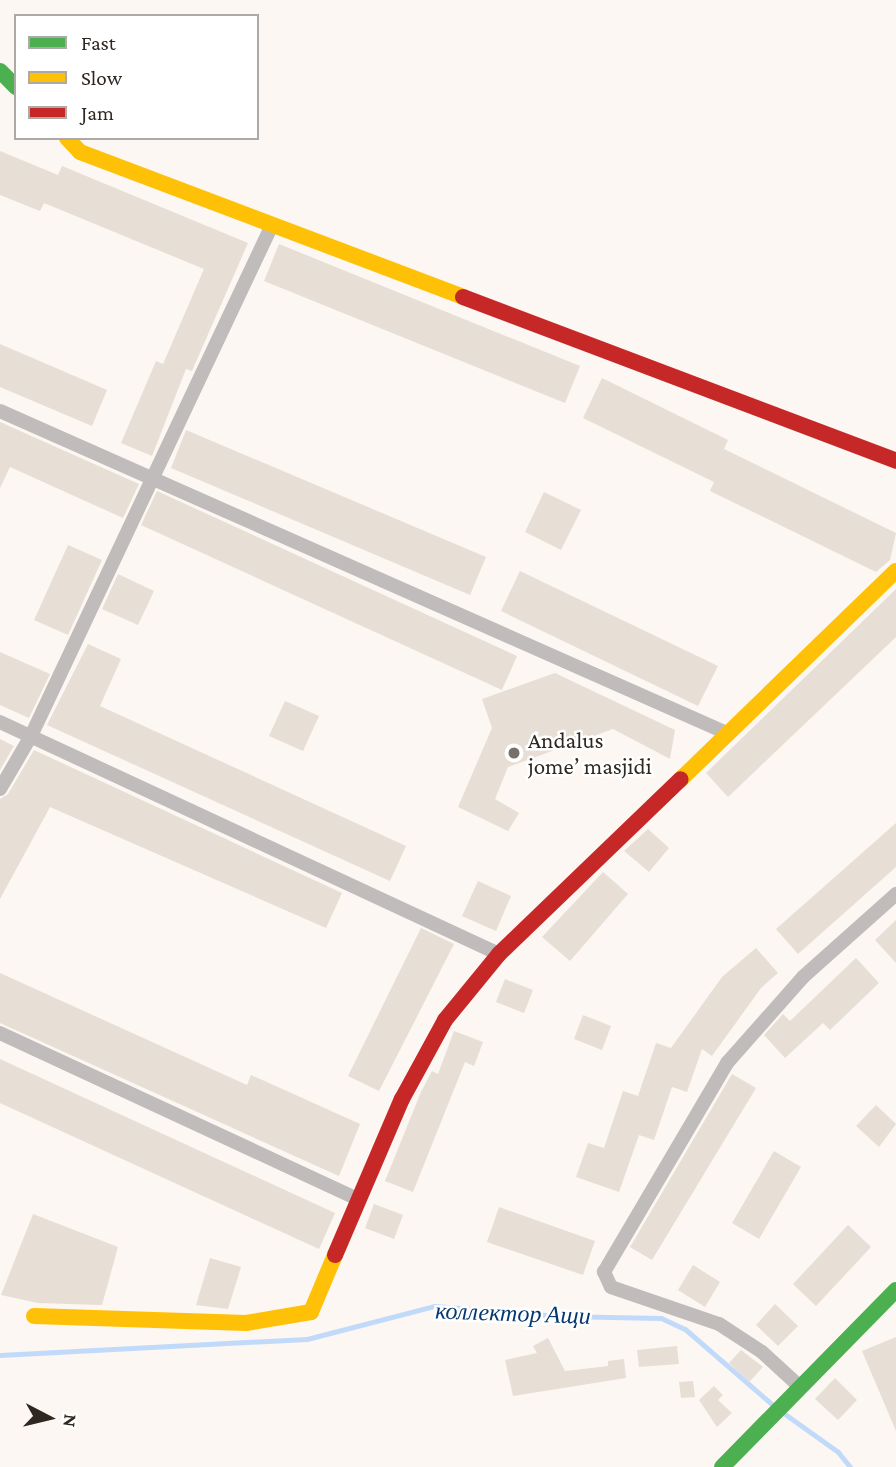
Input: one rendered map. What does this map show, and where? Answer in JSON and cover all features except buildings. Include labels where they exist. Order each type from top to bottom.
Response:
[{"type":"street","points":[[0,71],[14,85]]},
{"type":"street","points":[[69,140],[80,152],[896,461]]},
{"type":"street","points":[[0,789],[31,736],[272,225]]},
{"type":"street","points":[[0,411],[729,734]]},
{"type":"street","points":[[34,1315],[246,1323],[311,1312],[402,1099],[445,1020],[499,954],[896,571]]},
{"type":"street","points":[[0,722],[499,954]]},
{"type":"street","points":[[793,1391],[762,1352],[719,1324],[611,1287],[604,1272],[727,1063],[803,977],[896,894]]},
{"type":"street","points":[[0,1033],[359,1200]]},
{"type":"street","points":[[722,1467],[793,1391],[894,1298]]},
{"type":"waterway","name":"коллектор Ащи","points":[[0,1355],[307,1339],[435,1306],[559,1316],[661,1318],[685,1329],[774,1406]]},
{"type":"waterway","name":"коллектор Ащи","points":[[782,1412],[838,1452],[850,1467]]},
{"type":"traffic: fast","points":[[0,71],[14,85]]},
{"type":"traffic: fast","points":[[722,1467],[896,1290]]},
{"type":"traffic: slow","points":[[69,140],[80,152],[463,297]]},
{"type":"traffic: slow","points":[[681,779],[896,571]]},
{"type":"traffic: slow","points":[[34,1316],[246,1323],[311,1312],[335,1255]]},
{"type":"traffic: jam","points":[[463,297],[896,461]]},
{"type":"traffic: jam","points":[[335,1255],[402,1099],[445,1020],[499,954],[681,779]]},
{"type":"place","name":"Andalus jome’ masjidi","points":[[514,753]]}]
